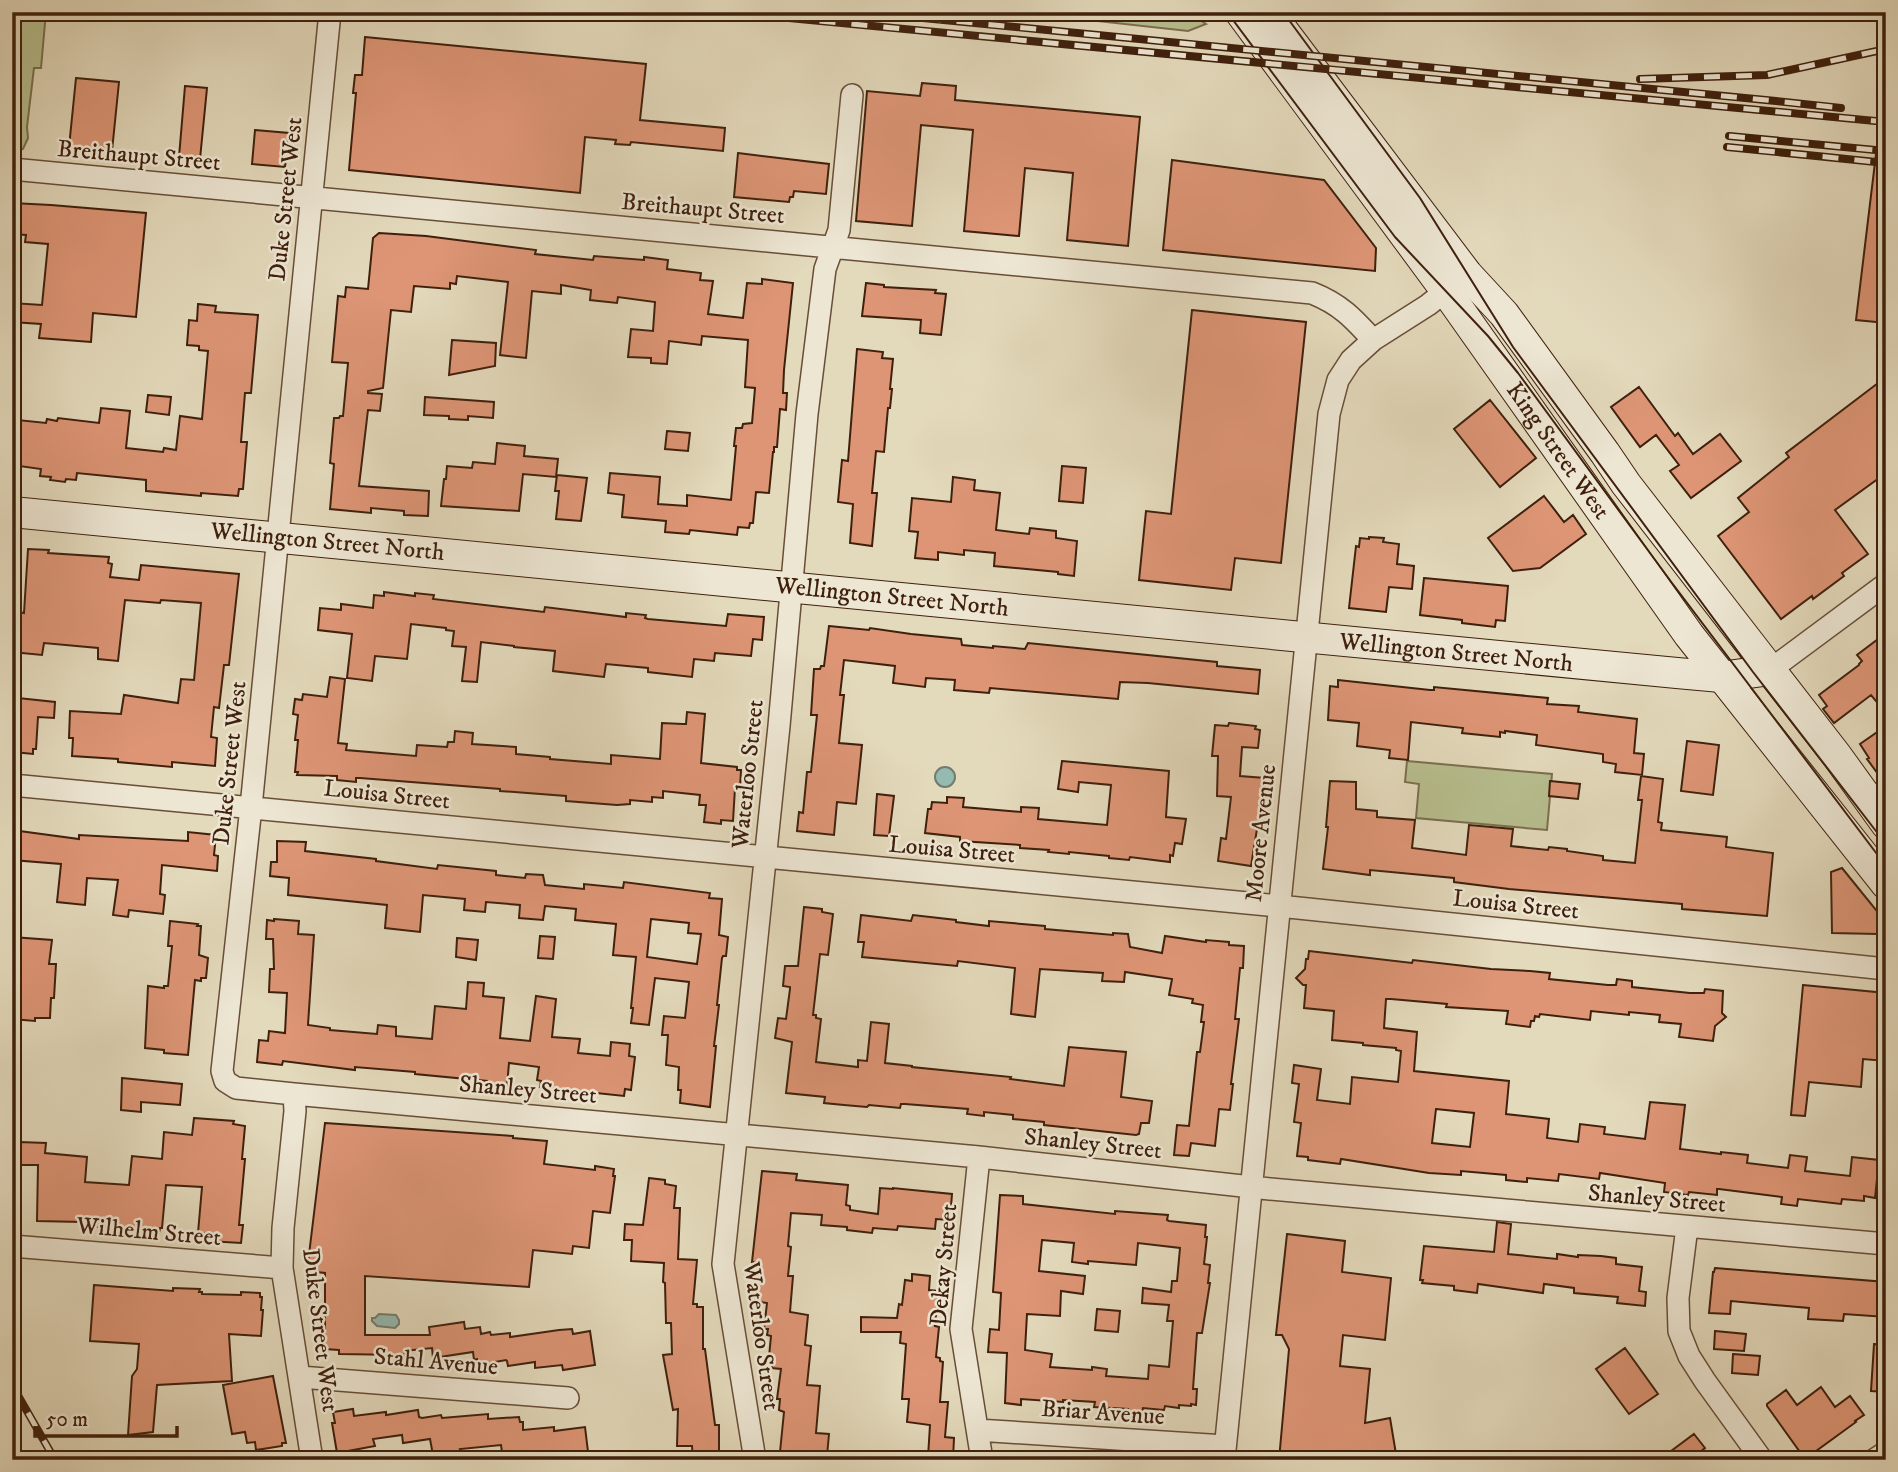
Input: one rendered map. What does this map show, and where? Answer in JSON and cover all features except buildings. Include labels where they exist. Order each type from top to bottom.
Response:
[{"type":"main road","name":"King Street West","points":[[1240,12],[1456,283],[1504,314],[1626,484],[1837,756],[1886,824]]},
{"type":"main road","name":"King Street West","points":[[1269,12],[1456,283],[1689,635],[1886,884]]},
{"type":"main road","name":"Wellington Street North","points":[[12,512],[278,535],[1721,677],[1770,670]]},
{"type":"street","name":"Duke Street West","points":[[312,1460],[282,1268],[283,1228],[295,1117],[294,1094],[236,1088],[225,1081],[222,1071],[330,12]]},
{"type":"street","name":"Waterloo Street","points":[[755,1460],[723,1264],[807,414],[825,268],[839,230],[852,95]]},
{"type":"street","name":"Breithaupt Street","points":[[12,169],[1312,293],[1351,315],[1373,340]]},
{"type":"street","name":"Moore Avenue","points":[[1224,1453],[1329,414],[1338,380],[1350,360],[1373,340],[1428,305],[1456,283]]},
{"type":"street","points":[[1770,670],[1886,584]]},
{"type":"street","name":"Louisa Street","points":[[12,785],[1279,906],[1886,969]]},
{"type":"street","name":"Shanley Street","points":[[294,1094],[979,1157],[1251,1187],[1886,1244]]},
{"type":"street","name":"Dekay Street","points":[[979,1157],[961,1329],[982,1460]]},
{"type":"street","points":[[1687,1227],[1678,1298],[1679,1331],[1689,1356],[1705,1381],[1762,1460]]},
{"type":"street","name":"Wilhelm Street","points":[[12,1246],[282,1268]]},
{"type":"street","name":"Stahl Avenue","points":[[300,1377],[568,1398]]},
{"type":"street","name":"Briar Avenue","points":[[977,1430],[1224,1453]]},
{"type":"street","points":[[1874,1460],[1886,1452]]},
{"type":"green space","points":[[12,12],[46,12],[41,68],[34,68],[28,138],[23,149],[14,151],[12,149]]},
{"type":"green space","points":[[1015,12],[1190,12],[1206,24],[1188,31]]},
{"type":"green space","points":[[1407,761],[1552,774],[1547,830],[1416,818],[1419,784],[1405,782]]},
{"type":"water","points":[[941,767],[949,767],[955,777],[949,787],[941,787],[935,781],[935,773]]},
{"type":"water","points":[[379,1314],[396,1315],[399,1324],[395,1328],[377,1326],[372,1318]]},
{"type":"tram line","points":[[1227,12],[1395,237],[1488,336],[1518,373],[1672,583],[1886,866]]},
{"type":"tram line","points":[[1283,12],[1420,198],[1513,347],[1753,672],[1886,844]]},
{"type":"railway","points":[[724,12],[1886,122]]},
{"type":"railway","points":[[861,12],[1841,108]]},
{"type":"railway","points":[[1640,79],[1767,75],[1886,49]]},
{"type":"railway","points":[[1729,136],[1886,151]]},
{"type":"railway","points":[[1727,147],[1886,163]]},
{"type":"railway","points":[[12,1385],[55,1460]]}]
